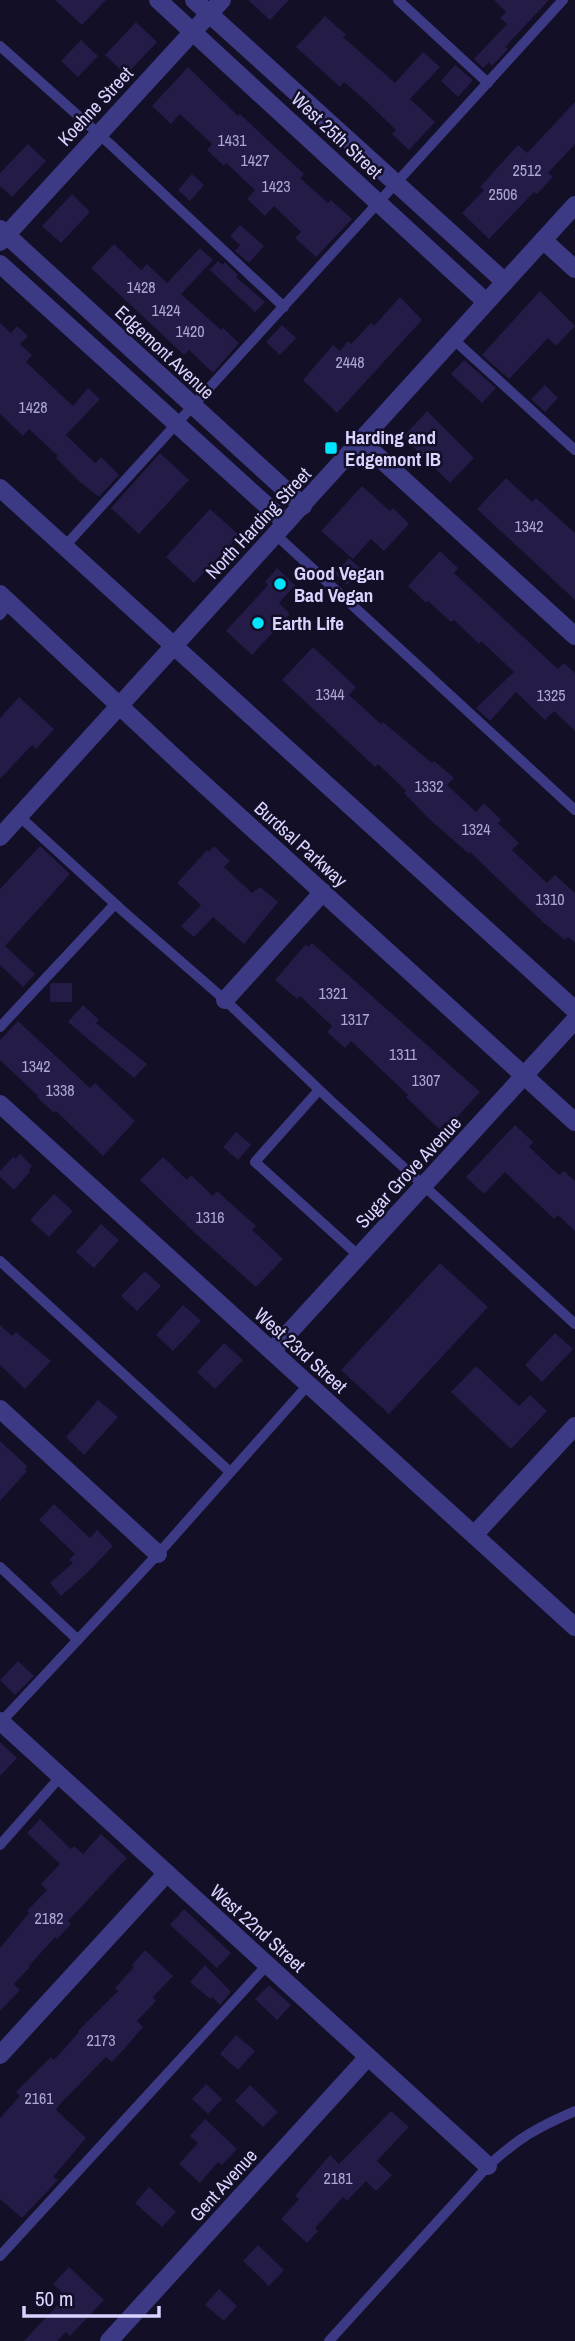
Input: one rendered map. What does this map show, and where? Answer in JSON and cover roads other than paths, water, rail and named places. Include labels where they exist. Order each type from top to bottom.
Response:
[{"type":"street","name":"West 25th Street","points":[[158,0],[486,302]]},
{"type":"street","name":"West 25th Street","points":[[194,0],[505,282]]},
{"type":"street","name":"Koehne Street","points":[[2,235],[222,0]]},
{"type":"street","name":"North Harding Street","points":[[0,837],[575,205]]},
{"type":"street","name":"Edgemont Avenue","points":[[2,235],[303,506]]},
{"type":"street","points":[[543,240],[575,269]]},
{"type":"street","points":[[0,264],[177,425],[281,529]]},
{"type":"street","points":[[362,442],[575,636]]},
{"type":"street","points":[[0,488],[575,1010]]},
{"type":"street","name":"Burdsal Parkway","points":[[3,604],[120,705],[575,1122]]},
{"type":"street","points":[[225,1000],[323,892]]},
{"type":"street","name":"Sugar Grove Avenue","points":[[272,1352],[575,1020]]},
{"type":"street","name":"West 23rd Street","points":[[0,1104],[575,1627]]},
{"type":"street","points":[[0,1409],[158,1554]]},
{"type":"street","points":[[474,1535],[575,1426]]},
{"type":"street","name":"West 22nd Street","points":[[1,1721],[488,2166]]},
{"type":"street","points":[[0,2054],[167,1873]]},
{"type":"street","name":"Gent Avenue","points":[[109,2341],[368,2057]]},
{"type":"lane","points":[[397,0],[488,83]]},
{"type":"lane","points":[[65,546],[563,0]]},
{"type":"lane","points":[[0,46],[284,307]]},
{"type":"lane","points":[[453,339],[575,450]]},
{"type":"lane","points":[[281,529],[575,810]]},
{"type":"lane","points":[[19,816],[225,1000],[319,1090],[575,1324]]},
{"type":"lane","points":[[0,1027],[115,904]]},
{"type":"lane","points":[[319,1090],[255,1163],[359,1256]]},
{"type":"lane","points":[[0,1261],[230,1472]]},
{"type":"lane","points":[[1,1721],[158,1554],[308,1385]]},
{"type":"lane","points":[[0,1567],[78,1640]]},
{"type":"lane","points":[[0,1844],[61,1776]]},
{"type":"lane","points":[[0,2256],[267,1965]]},
{"type":"lane","points":[[329,2341],[488,2166],[517,2140],[575,2111]]},
{"type":"place","name":"Harding and Edgemont IB","points":[[331,448]]},
{"type":"place","name":"Good Vegan Bad Vegan","points":[[280,584]]},
{"type":"place","name":"Earth Life","points":[[258,623]]}]
